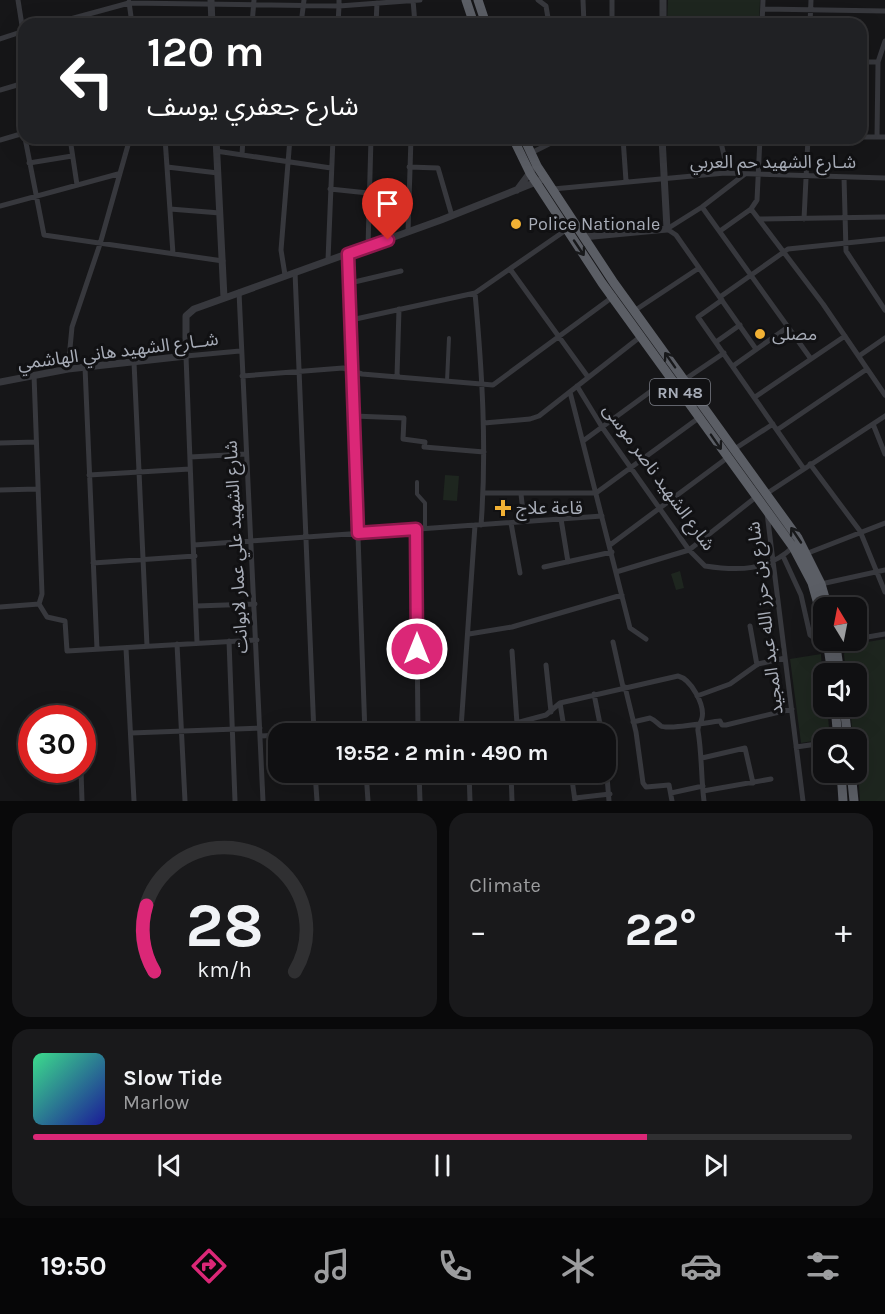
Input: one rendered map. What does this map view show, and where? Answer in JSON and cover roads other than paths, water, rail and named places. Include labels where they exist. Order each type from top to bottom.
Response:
[{"type":"highway","points":[[466,0],[472,18]]},
{"type":"highway","points":[[478,0],[484,18]]},
{"type":"highway","name":"RN 48","points":[[517,144],[534,169],[546,178],[583,237],[640,337],[669,378],[703,415]]},
{"type":"highway","name":"RN 48","points":[[527,144],[531,153],[536,182],[566,230],[616,294],[634,311],[684,380],[703,415],[770,508],[812,583],[816,597]]},
{"type":"highway","name":"RN 48","points":[[770,508],[808,553],[825,597]]},
{"type":"highway","points":[[842,783],[843,801]]},
{"type":"highway","points":[[852,783],[854,801]]},
{"type":"street","points":[[18,0],[21,18]]},
{"type":"street","points":[[413,0],[414,18]]},
{"type":"street","points":[[73,18],[129,2],[377,3],[420,0]]},
{"type":"street","points":[[538,0],[546,6],[548,18]]},
{"type":"street","points":[[583,0],[584,18]]},
{"type":"street","points":[[612,0],[612,18]]},
{"type":"street","points":[[663,0],[663,18]]},
{"type":"street","points":[[762,18],[763,0]]},
{"type":"street","points":[[810,18],[811,0]]},
{"type":"street","points":[[211,1],[212,18]]},
{"type":"street","points":[[129,2],[131,18]]},
{"type":"street","points":[[253,18],[254,2]]},
{"type":"street","points":[[302,18],[303,3]]},
{"type":"street","points":[[338,18],[339,3]]},
{"type":"street","points":[[376,18],[377,3]]},
{"type":"street","points":[[762,9],[885,12]]},
{"type":"street","points":[[0,39],[18,34]]},
{"type":"street","points":[[877,137],[878,62],[885,41]]},
{"type":"street","points":[[867,62],[878,62]]},
{"type":"street","points":[[0,90],[18,86]]},
{"type":"street","points":[[0,140],[18,136]]},
{"type":"street","points":[[867,137],[885,137]]},
{"type":"street","points":[[26,144],[44,235],[223,261]]},
{"type":"street","points":[[71,144],[77,185]]},
{"type":"street","points":[[68,369],[72,327],[100,244],[128,144]]},
{"type":"street","points":[[165,144],[173,254]]},
{"type":"street","points":[[216,144],[224,298]]},
{"type":"street","points":[[242,155],[243,144]]},
{"type":"street","points":[[285,275],[280,250],[289,144]]},
{"type":"street","points":[[327,260],[333,144]]},
{"type":"street","points":[[368,247],[372,144]]},
{"type":"street","points":[[408,232],[411,144]]},
{"type":"street","points":[[531,153],[549,144]]},
{"type":"street","points":[[623,144],[626,181]]},
{"type":"street","points":[[662,144],[667,229]]},
{"type":"street","points":[[721,144],[728,173]]},
{"type":"street","points":[[720,231],[751,209],[757,200],[760,144]]},
{"type":"street","points":[[804,219],[808,144]]},
{"type":"street","points":[[216,151],[331,168]]},
{"type":"street","points":[[29,164],[72,156]]},
{"type":"street","points":[[167,167],[218,173]]},
{"type":"street","points":[[409,167],[438,168],[452,216]]},
{"type":"street","points":[[516,192],[534,169]]},
{"type":"street","name":"شـارع الشهيد حم العربي","points":[[553,189],[728,173],[885,178]]},
{"type":"street","points":[[0,206],[118,174]]},
{"type":"street","points":[[583,237],[667,229],[702,207],[745,174]]},
{"type":"street","points":[[844,177],[845,245],[848,256],[885,310]]},
{"type":"street","points":[[197,643],[186,316],[194,309],[452,216],[546,178]]},
{"type":"street","points":[[330,189],[369,193]]},
{"type":"street","points":[[702,207],[811,359]]},
{"type":"street","points":[[170,209],[220,213]]},
{"type":"street","points":[[751,209],[845,336],[885,395]]},
{"type":"street","points":[[759,219],[885,217]]},
{"type":"street","points":[[667,229],[676,235],[756,349]]},
{"type":"street","points":[[351,320],[475,293],[566,230]]},
{"type":"street","points":[[804,468],[698,317],[784,252],[794,248],[885,240]]},
{"type":"street","points":[[348,254],[365,723]]},
{"type":"street","points":[[634,311],[699,268]]},
{"type":"street","points":[[510,269],[588,377]]},
{"type":"street","points":[[350,284],[401,271]]},
{"type":"street","points":[[295,272],[304,537],[313,723]]},
{"type":"street","name":"شارع الشهيد علي عمار لابوانت","points":[[239,292],[263,801]]},
{"type":"street","points":[[461,723],[478,525],[484,493],[483,385],[475,293]]},
{"type":"street","points":[[242,376],[344,368],[362,374],[493,385],[616,294]]},
{"type":"street","points":[[397,376],[399,309]]},
{"type":"street","points":[[716,342],[740,325]]},
{"type":"street","points":[[733,366],[788,327]]},
{"type":"street","points":[[755,397],[845,336]]},
{"type":"street","points":[[484,423],[530,419],[570,392],[640,337]]},
{"type":"street","points":[[447,381],[449,338]]},
{"type":"street","points":[[859,356],[885,338]]},
{"type":"street","name":"شــارع الشهيد هاني الهاشمي","points":[[0,382],[68,369],[240,351]]},
{"type":"street","points":[[684,380],[724,352]]},
{"type":"street","points":[[134,362],[147,646]]},
{"type":"street","points":[[85,367],[97,649]]},
{"type":"street","points":[[777,430],[867,369]]},
{"type":"street","points":[[34,375],[42,594],[39,604],[47,617],[65,621],[67,651],[257,639]]},
{"type":"street","points":[[583,441],[669,378]]},
{"type":"street","name":"شارع الشهيد ناصر موسى","points":[[577,386],[602,427],[659,508],[689,550],[705,566],[741,568],[773,564]]},
{"type":"street","points":[[570,392],[630,628],[646,639]]},
{"type":"street","points":[[484,493],[596,493],[703,415]]},
{"type":"street","points":[[354,416],[404,418],[403,440],[425,442],[424,447],[483,452]]},
{"type":"street","points":[[616,572],[689,550],[761,495],[885,416]]},
{"type":"street","points":[[610,545],[773,424]]},
{"type":"street","points":[[873,424],[885,454]]},
{"type":"street","points":[[0,443],[36,442]]},
{"type":"street","points":[[190,457],[246,454]]},
{"type":"street","points":[[810,464],[860,531],[885,592]]},
{"type":"street","points":[[89,475],[190,469]]},
{"type":"street","points":[[417,482],[417,494],[425,503],[425,529]]},
{"type":"street","points":[[0,490],[37,489]]},
{"type":"street","points":[[521,494],[524,522]]},
{"type":"street","name":"شارع بن حرز الله عبد المجيد","points":[[770,508],[773,564],[803,801]]},
{"type":"street","points":[[194,545],[602,516]]},
{"type":"street","points":[[561,519],[568,562]]},
{"type":"street","points":[[511,523],[520,573]]},
{"type":"street","points":[[808,553],[885,523]]},
{"type":"street","points":[[416,529],[418,723]]},
{"type":"street","points":[[773,564],[793,547]]},
{"type":"street","points":[[544,567],[612,552]]},
{"type":"street","points":[[93,563],[195,556]]},
{"type":"street","points":[[783,556],[801,595],[810,635],[813,637]]},
{"type":"street","points":[[821,584],[885,570]]},
{"type":"street","points":[[469,634],[512,627],[622,595]]},
{"type":"street","points":[[0,607],[39,604]]},
{"type":"street","points":[[196,606],[255,604]]},
{"type":"street","points":[[750,626],[757,665]]},
{"type":"street","points":[[867,637],[885,634]]},
{"type":"street","points":[[228,641],[235,801]]},
{"type":"street","points":[[614,642],[633,722],[643,783],[646,787],[669,785],[672,801]]},
{"type":"street","points":[[177,645],[185,801]]},
{"type":"street","points":[[126,648],[134,801]]},
{"type":"street","points":[[512,651],[517,723]]},
{"type":"street","points":[[696,696],[726,686],[757,665],[785,658]]},
{"type":"street","points":[[546,665],[550,712]]},
{"type":"street","points":[[520,723],[550,712],[560,703],[682,676],[688,681],[696,696],[702,716],[698,729],[704,801]]},
{"type":"street","points":[[594,694],[600,723]]},
{"type":"street","points":[[560,703],[563,723]]},
{"type":"street","points":[[633,722],[650,718],[672,729],[700,721],[720,721],[722,725],[726,725],[792,709]]},
{"type":"street","points":[[131,733],[260,728]]},
{"type":"street","points":[[261,736],[268,736]]},
{"type":"street","points":[[796,747],[813,745]]},
{"type":"street","points":[[702,758],[745,748],[753,783]]},
{"type":"street","points":[[671,793],[771,779]]},
{"type":"street","points":[[81,783],[82,801]]},
{"type":"street","points":[[315,783],[316,801]]},
{"type":"street","points":[[367,783],[368,801]]},
{"type":"street","points":[[419,783],[420,801]]},
{"type":"street","points":[[469,783],[470,801]]},
{"type":"street","points":[[511,783],[512,801]]},
{"type":"street","points":[[573,783],[575,799],[610,798],[608,783]]},
{"type":"place","name":"Police Nationale","points":[[516,224]]},
{"type":"place","name":"مصلى","points":[[760,334]]},
{"type":"place","name":"قاعة علاج","points":[[503,508]]}]
